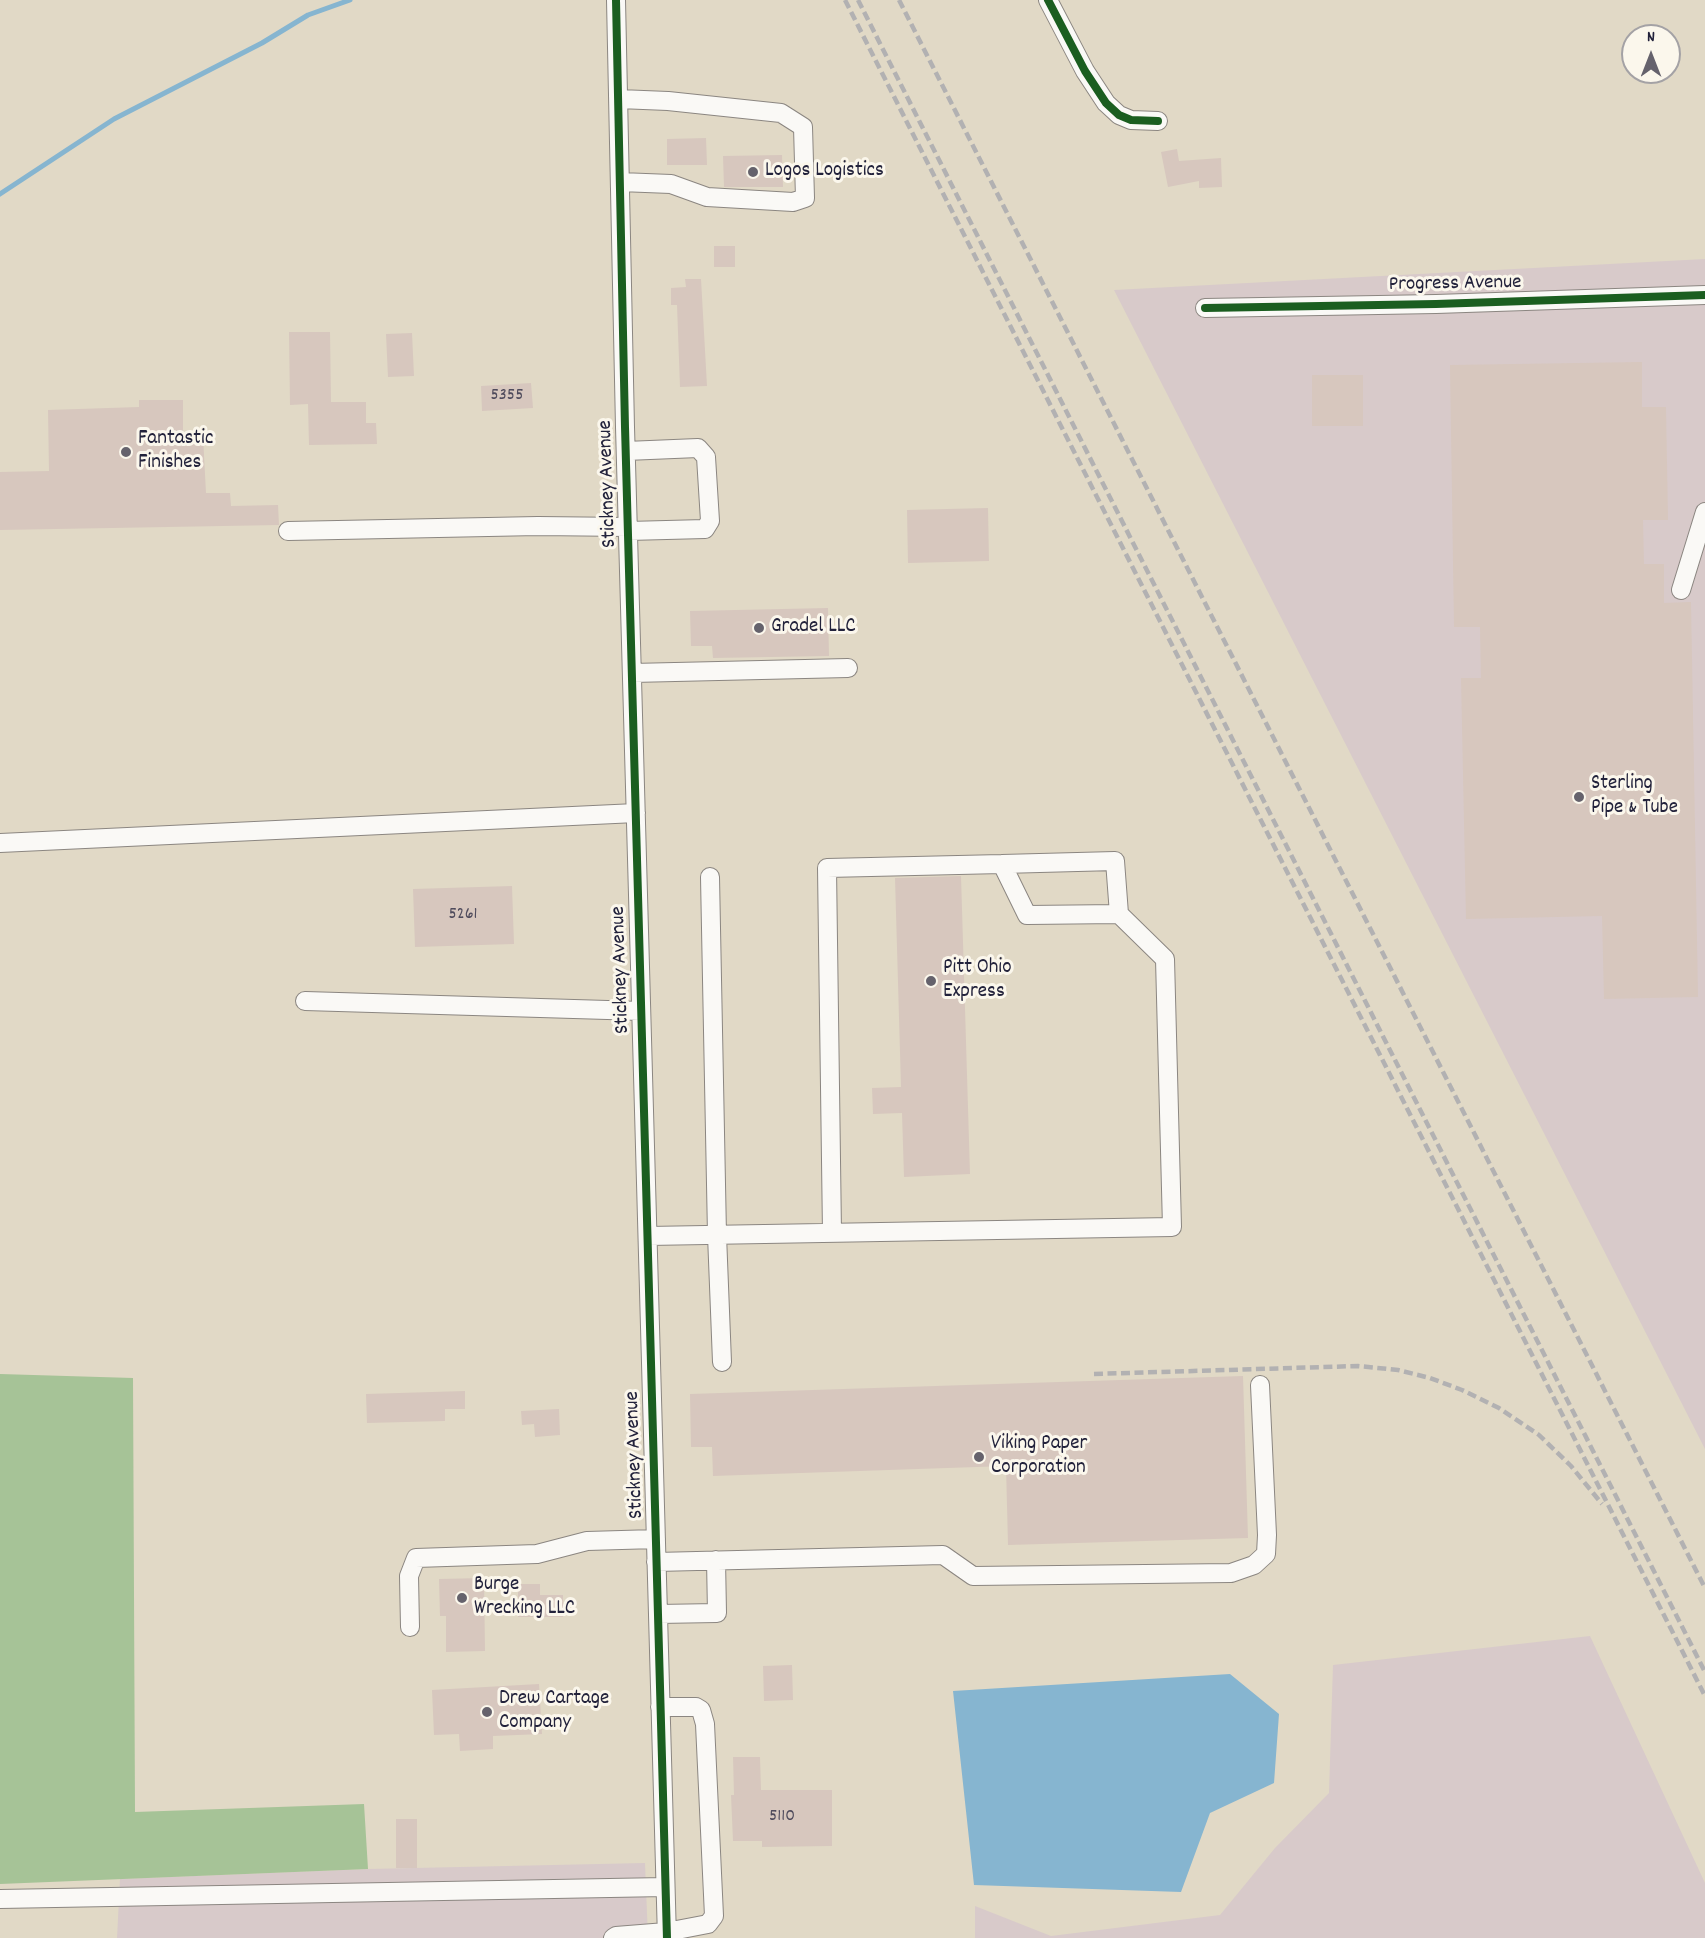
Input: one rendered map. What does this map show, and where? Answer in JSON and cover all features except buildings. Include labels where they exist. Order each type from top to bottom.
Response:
[{"type":"street","points":[[1048,0],[1085,71],[1106,104],[1119,116],[1131,120],[1158,121]]},
{"type":"street","name":"Stickney Avenue","points":[[616,7],[666,1935]]},
{"type":"street","points":[[619,99],[668,101],[781,113],[803,127],[805,198],[793,202],[707,196],[671,184],[620,182]]},
{"type":"street","name":"Progress Avenue","points":[[1205,308],[1436,304],[1705,295]]},
{"type":"street","points":[[288,531],[538,526],[705,530],[710,521],[706,458],[698,448],[626,451]]},
{"type":"street","points":[[1681,590],[1705,512]]},
{"type":"street","points":[[632,673],[848,668]]},
{"type":"street","points":[[0,843],[636,813]]},
{"type":"street","points":[[648,1236],[717,1235],[832,1233],[1172,1227],[1165,959],[1119,914],[1115,861],[827,868],[832,1233]]},
{"type":"street","points":[[1002,864],[1027,915],[1119,914]]},
{"type":"street","points":[[710,877],[717,1235],[722,1362]]},
{"type":"street","points":[[305,1001],[641,1011]]},
{"type":"street","points":[[657,1562],[943,1555],[973,1576],[1231,1573],[1254,1565],[1266,1554],[1260,1385]]},
{"type":"street","points":[[410,1627],[409,1576],[416,1558],[537,1554],[587,1541],[656,1539]]},
{"type":"street","points":[[658,1614],[717,1613],[716,1560]]},
{"type":"street","points":[[613,1938],[616,1936],[666,1935],[708,1924],[714,1916],[703,1717],[701,1710],[696,1707],[660,1707]]},
{"type":"street","points":[[0,1899],[665,1887]]},
{"type":"shaded area","points":[[1705,259],[1705,1449],[1114,290]]},
{"type":"shaded area","points":[[1590,1636],[1705,1883],[1705,1938],[975,1938],[975,1906],[1051,1936],[1220,1915],[1275,1848],[1329,1793],[1333,1665]]},
{"type":"shaded area","points":[[645,1863],[648,1938],[117,1938],[120,1879],[368,1869]]},
{"type":"green space","points":[[0,1374],[133,1378],[135,1812],[364,1804],[368,1869],[0,1884]]},
{"type":"water","points":[[1230,1674],[1279,1714],[1274,1783],[1210,1813],[1181,1892],[974,1885],[953,1691]]},
{"type":"waterway","points":[[0,194],[114,119],[262,43],[308,15],[350,0]]},
{"type":"railway","points":[[845,0],[1705,1696]]},
{"type":"railway","points":[[858,0],[1705,1672]]},
{"type":"railway","points":[[899,0],[1705,1588]]},
{"type":"railway","points":[[1094,1374],[1358,1366],[1398,1370],[1430,1378],[1499,1408],[1539,1435],[1571,1466],[1602,1504]]},
{"type":"cycle path","points":[[616,0],[625,427],[667,1938]]},
{"type":"cycle path","points":[[1048,0],[1085,71],[1106,103],[1119,115],[1131,120],[1158,121]]},
{"type":"cycle path","points":[[1205,308],[1436,304],[1705,295]]},
{"type":"place","name":"Logos Logistics","points":[[753,172]]},
{"type":"place","name":"Fantastic Finishes","points":[[126,452]]},
{"type":"place","name":"Gradel LLC","points":[[759,628]]},
{"type":"place","name":"Sterling Pipe & Tube","points":[[1579,797]]},
{"type":"place","name":"Pitt Ohio Express","points":[[931,981]]},
{"type":"place","name":"Viking Paper Corporation","points":[[979,1457]]},
{"type":"place","name":"Burge Wrecking LLC","points":[[462,1598]]},
{"type":"place","name":"Drew Cartage Company","points":[[487,1712]]}]
